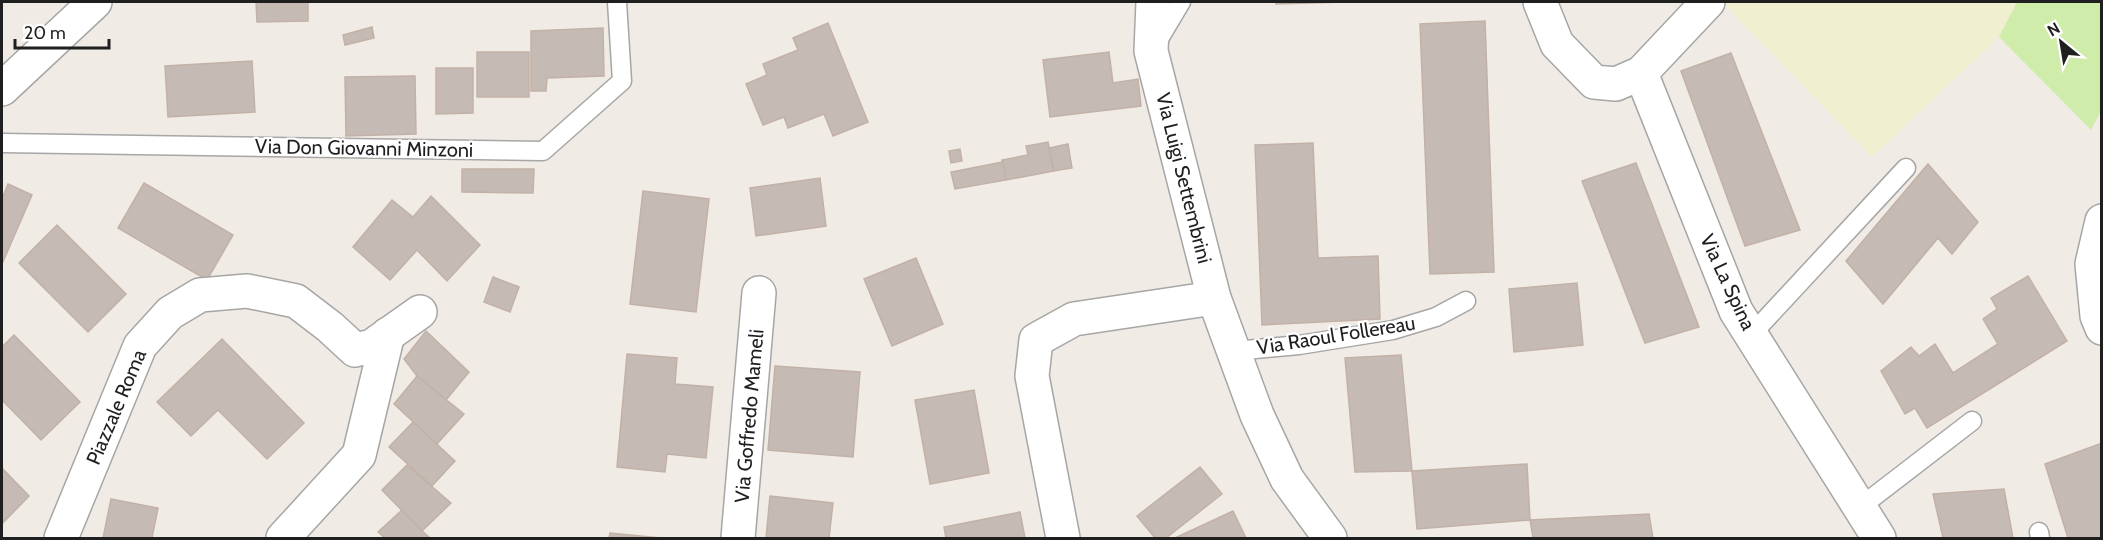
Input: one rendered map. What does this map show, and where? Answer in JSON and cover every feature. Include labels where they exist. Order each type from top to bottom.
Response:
[{"type":"street","points":[[2,89],[95,2]]},
{"type":"street","name":"Via Luigi Settembrini","points":[[1153,2],[1151,51],[1214,298],[1234,351]]},
{"type":"street","points":[[1540,2],[1557,45],[1594,82],[1616,84],[1641,74],[1708,2]]},
{"type":"street","name":"Via La Spina","points":[[1641,74],[1736,311],[1879,538]]},
{"type":"street","points":[[2102,221],[2092,264],[2097,316],[2102,328]]},
{"type":"street","name":"Piazzale Roma","points":[[61,538],[140,346],[170,313],[200,295],[247,291],[296,301],[355,350],[372,346],[420,312]]},
{"type":"street","name":"Via Goffredo Mameli","points":[[738,538],[759,293]]},
{"type":"street","points":[[1063,538],[1032,376],[1036,340],[1074,319],[1214,298]]},
{"type":"street","points":[[283,538],[359,455],[388,334]]},
{"type":"street","name":"Via Raoul Follereau","points":[[1234,351],[1257,415],[1287,479],[1330,538]]},
{"type":"lane","name":"Via Don Giovanni Minzoni","points":[[2,142],[543,151],[622,81],[617,2]]},
{"type":"lane","points":[[1151,51],[1181,2]]},
{"type":"lane","points":[[1751,335],[1906,168]]},
{"type":"lane","name":"Via Raoul Follereau","points":[[1234,351],[1299,345],[1393,330],[1436,317],[1466,301]]},
{"type":"lane","points":[[1859,508],[1972,421]]},
{"type":"green space","points":[[2017,2],[1999,37],[1872,157],[1723,3]]},
{"type":"green space","points":[[2017,2],[2101,2],[2101,111],[2091,130],[1999,37]]},
{"type":"building","points":[[256,2],[308,2],[308,21],[257,22]]},
{"type":"building","points":[[1276,2],[1346,2],[1276,4]]},
{"type":"building","points":[[1485,21],[1494,272],[1430,274],[1420,24]]},
{"type":"building","points":[[828,23],[868,122],[833,136],[824,114],[788,128],[784,117],[763,125],[746,84],[767,75],[763,64],[798,50],[793,38]]},
{"type":"building","points":[[372,27],[374,38],[345,45],[343,35]]},
{"type":"building","points":[[603,28],[604,76],[547,78],[546,91],[531,91],[531,31]]},
{"type":"building","points":[[477,52],[529,52],[529,97],[477,97]]},
{"type":"building","points":[[1109,52],[1113,83],[1138,79],[1141,106],[1050,117],[1043,60]]},
{"type":"building","points":[[1731,53],[1800,230],[1745,246],[1681,71]]},
{"type":"building","points":[[252,61],[255,112],[168,117],[165,66]]},
{"type":"building","points":[[436,68],[473,68],[473,113],[436,114]]},
{"type":"building","points":[[415,76],[416,134],[346,136],[345,77]]},
{"type":"building","points":[[1048,142],[1054,171],[1006,180],[1002,160],[1028,155],[1026,146]]},
{"type":"building","points":[[1313,143],[1318,258],[1378,256],[1380,319],[1262,325],[1255,145]]},
{"type":"building","points":[[1068,144],[1072,168],[1054,171],[1049,148]]},
{"type":"building","points":[[960,149],[962,161],[951,163],[949,151]]},
{"type":"building","points":[[1003,162],[1006,180],[955,189],[951,172]]},
{"type":"building","points":[[1636,163],[1699,327],[1645,343],[1582,181]]},
{"type":"building","points":[[1928,164],[1978,222],[1952,254],[1938,238],[1883,304],[1846,261]]},
{"type":"building","points":[[462,169],[534,169],[533,193],[462,192]]},
{"type":"building","points":[[820,178],[826,226],[756,236],[750,188]]},
{"type":"building","points":[[144,183],[233,235],[207,280],[118,228]]},
{"type":"building","points":[[8,184],[32,195],[2,264],[2,199]]},
{"type":"building","points":[[643,191],[709,199],[696,312],[630,304]]},
{"type":"building","points":[[431,196],[480,245],[447,281],[417,250],[390,280],[353,247],[392,200],[413,217]]},
{"type":"building","points":[[57,225],[126,294],[88,332],[19,263]]},
{"type":"building","points":[[916,258],[943,324],[892,346],[864,279]]},
{"type":"building","points":[[2028,276],[2067,341],[1927,428],[1915,408],[1905,414],[1881,371],[1911,347],[1919,356],[1935,344],[1953,373],[1998,344],[1983,319],[1997,309],[1991,298]]},
{"type":"building","points":[[493,277],[519,287],[510,312],[484,302]]},
{"type":"building","points":[[1577,283],[1583,345],[1514,352],[1509,289]]},
{"type":"building","points":[[426,331],[469,372],[446,400],[417,376],[404,359]]},
{"type":"building","points":[[14,335],[80,402],[41,440],[2,400],[2,347]]},
{"type":"building","points":[[222,339],[304,423],[267,459],[218,410],[191,436],[157,402]]},
{"type":"building","points":[[627,354],[677,358],[675,384],[713,387],[706,458],[667,454],[665,472],[617,467]]},
{"type":"building","points":[[1401,355],[1412,471],[1355,472],[1345,358]]},
{"type":"building","points":[[775,366],[860,372],[853,457],[768,450]]},
{"type":"building","points":[[417,376],[464,414],[437,444],[394,404]]},
{"type":"building","points":[[974,390],[989,473],[930,484],[915,400]]},
{"type":"building","points":[[413,422],[455,461],[432,486],[389,447]]},
{"type":"building","points":[[2102,443],[2102,538],[2068,538],[2045,464]]},
{"type":"building","points":[[1527,464],[1530,520],[1417,529],[1412,471]]},
{"type":"building","points":[[407,465],[451,503],[422,531],[382,490]]},
{"type":"building","points":[[1200,467],[1222,494],[1166,538],[1155,538],[1137,516]]},
{"type":"building","points":[[2,468],[29,496],[2,524]]},
{"type":"building","points":[[2004,489],[2013,538],[1943,538],[1933,494]]},
{"type":"building","points":[[770,496],[833,503],[829,538],[766,538]]},
{"type":"building","points":[[111,499],[158,508],[152,538],[103,538]]},
{"type":"building","points":[[402,510],[430,538],[385,538],[378,532]]},
{"type":"building","points":[[1233,511],[1246,538],[1175,538]]},
{"type":"building","points":[[1020,512],[1025,538],[946,538],[944,527]]},
{"type":"building","points":[[1649,514],[1653,538],[1533,538],[1530,520]]},
{"type":"building","points":[[610,533],[661,538],[609,538]]}]
